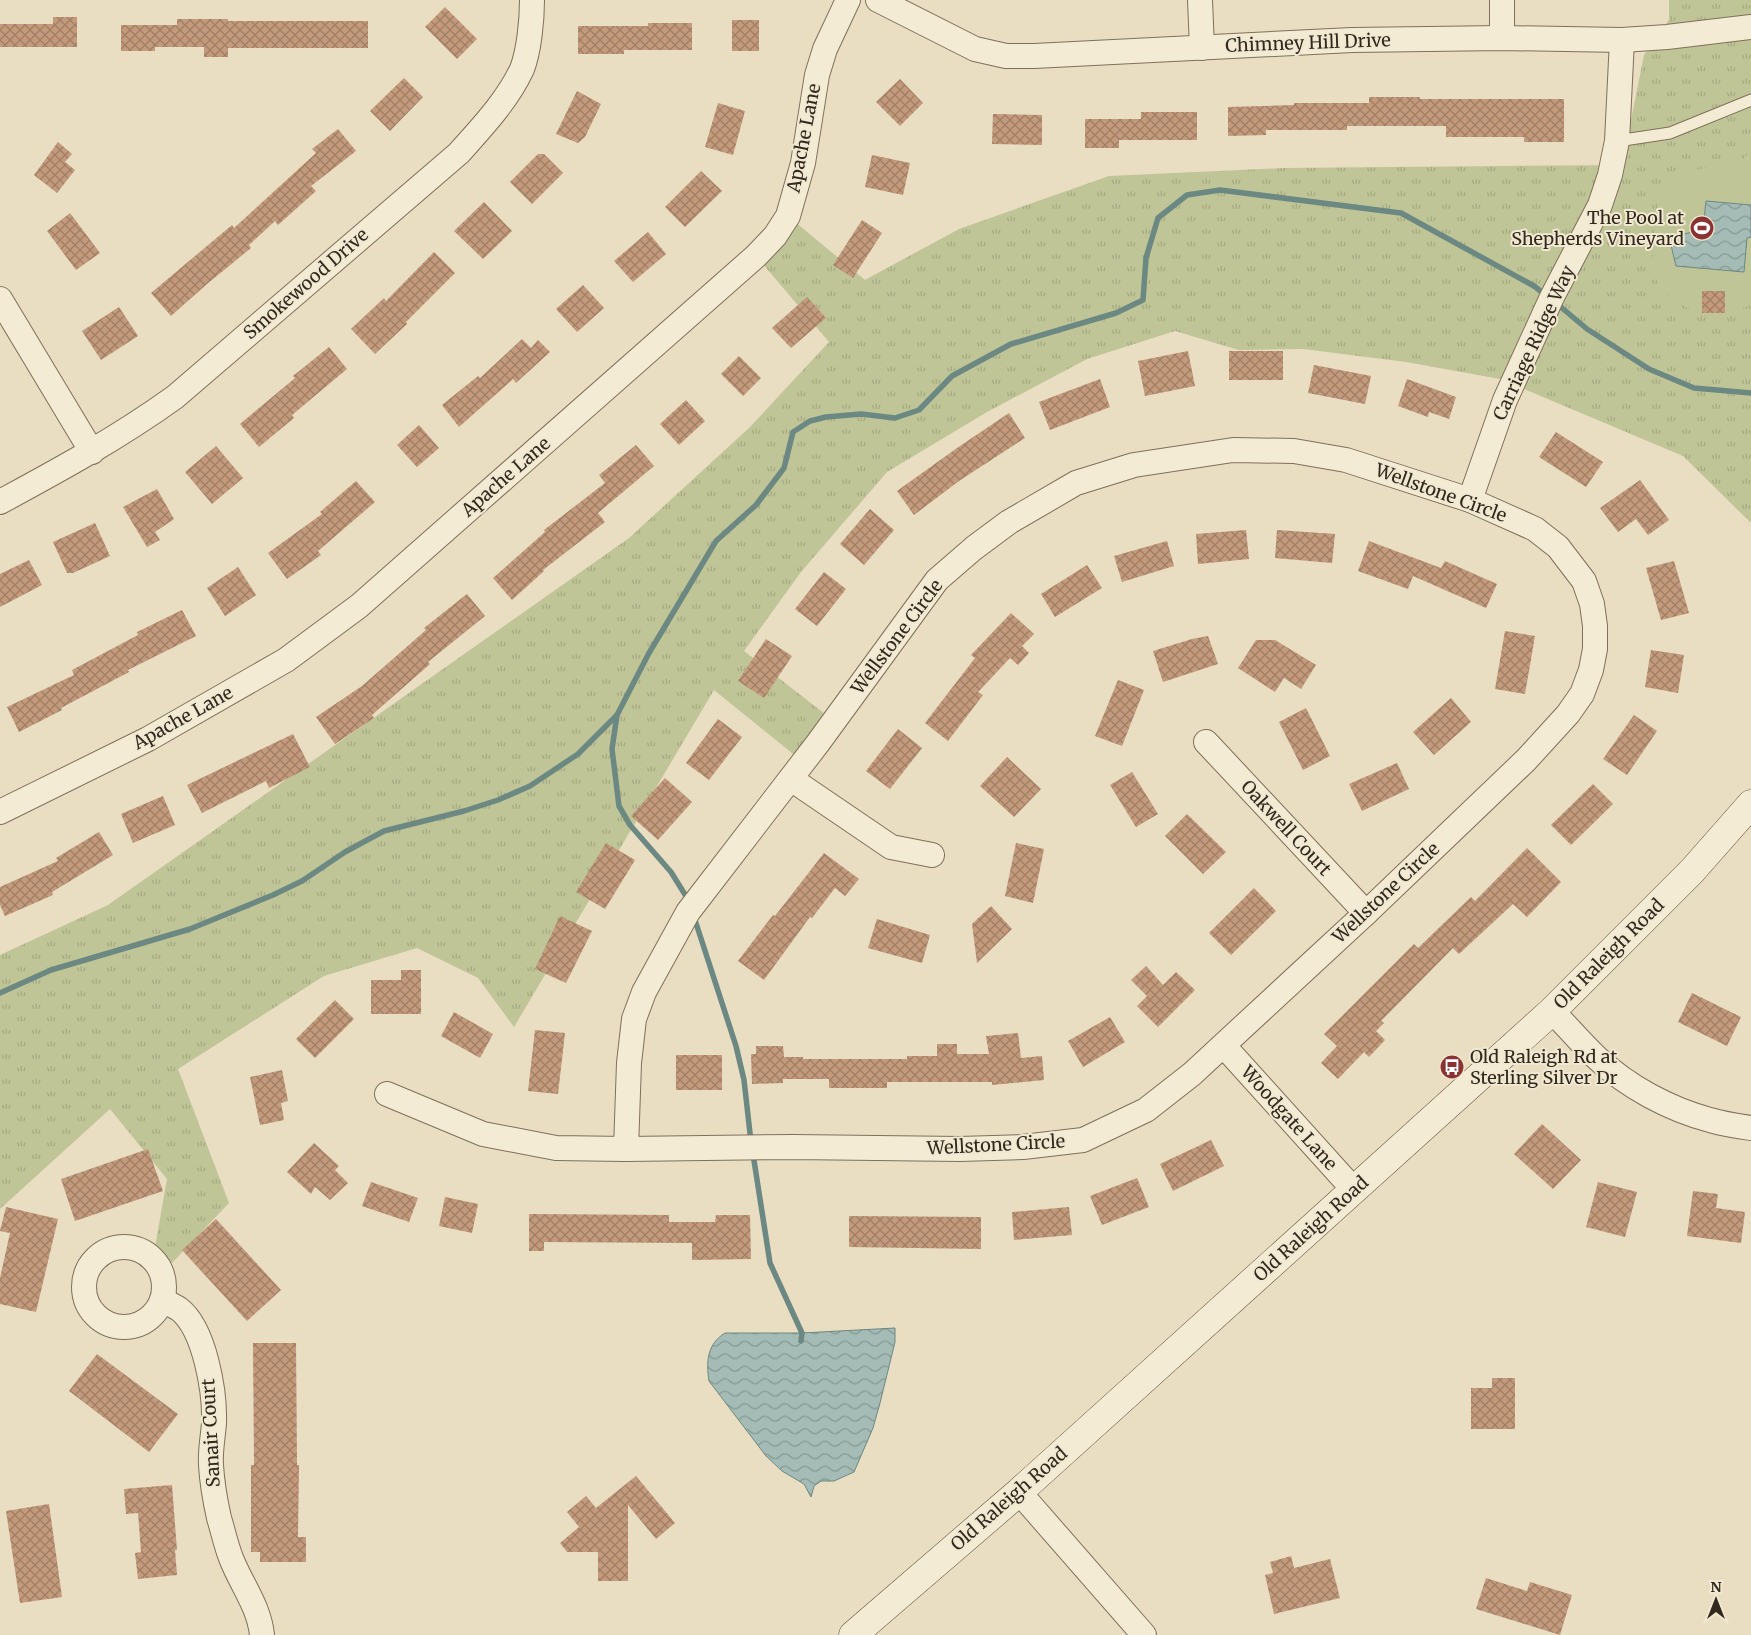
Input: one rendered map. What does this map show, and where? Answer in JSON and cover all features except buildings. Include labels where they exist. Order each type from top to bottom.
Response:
[{"type":"main road","name":"Old Raleigh Road","points":[[853,1635],[1019,1492],[1552,1010],[1692,871],[1751,804]]},
{"type":"street","name":"Smokewood Drive","points":[[0,502],[92,452],[140,422],[207,371],[459,152],[492,116],[522,67],[527,48],[532,0]]},
{"type":"street","name":"Apache Lane","points":[[0,812],[148,739],[293,655],[360,606],[756,256],[775,236],[788,216],[803,163],[817,75],[825,49],[848,0]]},
{"type":"street","name":"Chimney Hill Drive","points":[[878,0],[976,50],[1006,56],[1352,40],[1502,38],[1622,40],[1666,38],[1751,27]]},
{"type":"street","points":[[1200,0],[1202,48]]},
{"type":"street","points":[[1502,0],[1502,38]]},
{"type":"street","name":"Carriage Ridge Way","points":[[1470,500],[1505,400],[1552,297],[1600,205],[1610,175],[1617,141],[1622,40]]},
{"type":"street","points":[[0,299],[92,452]]},
{"type":"street","name":"Wellstone Circle","points":[[387,1094],[483,1134],[556,1148],[626,1149],[793,1147],[960,1149],[1022,1147],[1083,1140],[1146,1110],[1192,1074],[1366,913],[1526,760],[1562,721],[1582,694],[1591,670],[1595,649],[1596,626],[1592,604],[1584,581],[1558,547],[1536,529],[1470,500],[1346,460],[1294,451],[1233,450],[1134,465],[1076,483],[1008,522],[937,580],[790,779],[688,912],[644,992],[634,1019],[628,1063],[626,1149]]},
{"type":"street","name":"Oakwell Court","points":[[1206,742],[1366,913]]},
{"type":"street","points":[[790,779],[891,847],[932,855]]},
{"type":"street","points":[[1552,1010],[1598,1058],[1628,1083],[1688,1113],[1711,1121],[1751,1128]]},
{"type":"street","name":"Woodgate Lane","points":[[1224,1046],[1354,1190]]},
{"type":"street","name":"Sanair Court","points":[[162,1300],[180,1310],[191,1324],[202,1345],[213,1401],[211,1463],[215,1502],[231,1558],[254,1605],[262,1635]]},
{"type":"street","points":[[1019,1492],[1144,1635]]},
{"type":"lane","points":[[1617,141],[1670,133],[1751,100]]},
{"type":"green space","points":[[1669,0],[1751,0],[1751,523],[1683,456],[1500,379],[1406,362],[1303,349],[1239,350],[1175,331],[1087,359],[987,412],[887,472],[801,572],[744,651],[834,721],[803,762],[714,690],[514,1027],[478,978],[417,948],[324,976],[178,1069],[229,1203],[170,1265],[155,1247],[167,1179],[110,1109],[0,1209],[0,955],[108,905],[629,538],[750,427],[829,342],[756,256],[788,216],[865,280],[959,229],[1109,176],[1284,168],[1622,165],[1644,55],[1669,20]]},
{"type":"green space","name":"The Pool at Shepherds Vineyard","points":[[1751,149],[1751,305],[1732,312],[1704,315],[1677,303],[1661,289],[1652,271],[1655,213],[1667,187],[1691,171],[1742,161]]},
{"type":"water","points":[[1706,201],[1751,205],[1751,237],[1747,238],[1744,272],[1676,266],[1669,237],[1703,230]]},
{"type":"water","points":[[895,1328],[895,1342],[873,1428],[854,1472],[834,1481],[821,1481],[814,1486],[811,1497],[804,1484],[782,1471],[766,1456],[709,1381],[708,1360],[711,1348],[714,1342],[725,1333],[802,1333]]},
{"type":"waterway","points":[[0,993],[51,970],[190,929],[273,895],[302,881],[345,852],[384,831],[464,811],[498,800],[530,786],[578,754],[617,715],[649,653],[716,541],[756,505],[784,468],[793,432],[810,421],[826,417],[861,414],[895,418],[919,410],[952,376],[1011,344],[1116,313],[1143,300],[1146,258],[1158,218],[1187,195],[1220,190],[1401,213],[1534,286],[1547,296]]},
{"type":"waterway","points":[[1556,303],[1587,329],[1649,369],[1694,388],[1751,393]]},
{"type":"waterway","points":[[617,715],[612,749],[619,806],[630,825],[671,872],[689,901]]},
{"type":"waterway","points":[[694,917],[736,1046],[744,1080],[751,1142]]},
{"type":"waterway","points":[[753,1154],[770,1263],[802,1333],[801,1341]]},
{"type":"place","name":"The Pool at Shepherds Vineyard","points":[[1702,228]]},
{"type":"place","name":"Old Raleigh Rd at Sterling Silver Dr","points":[[1452,1067]]}]
